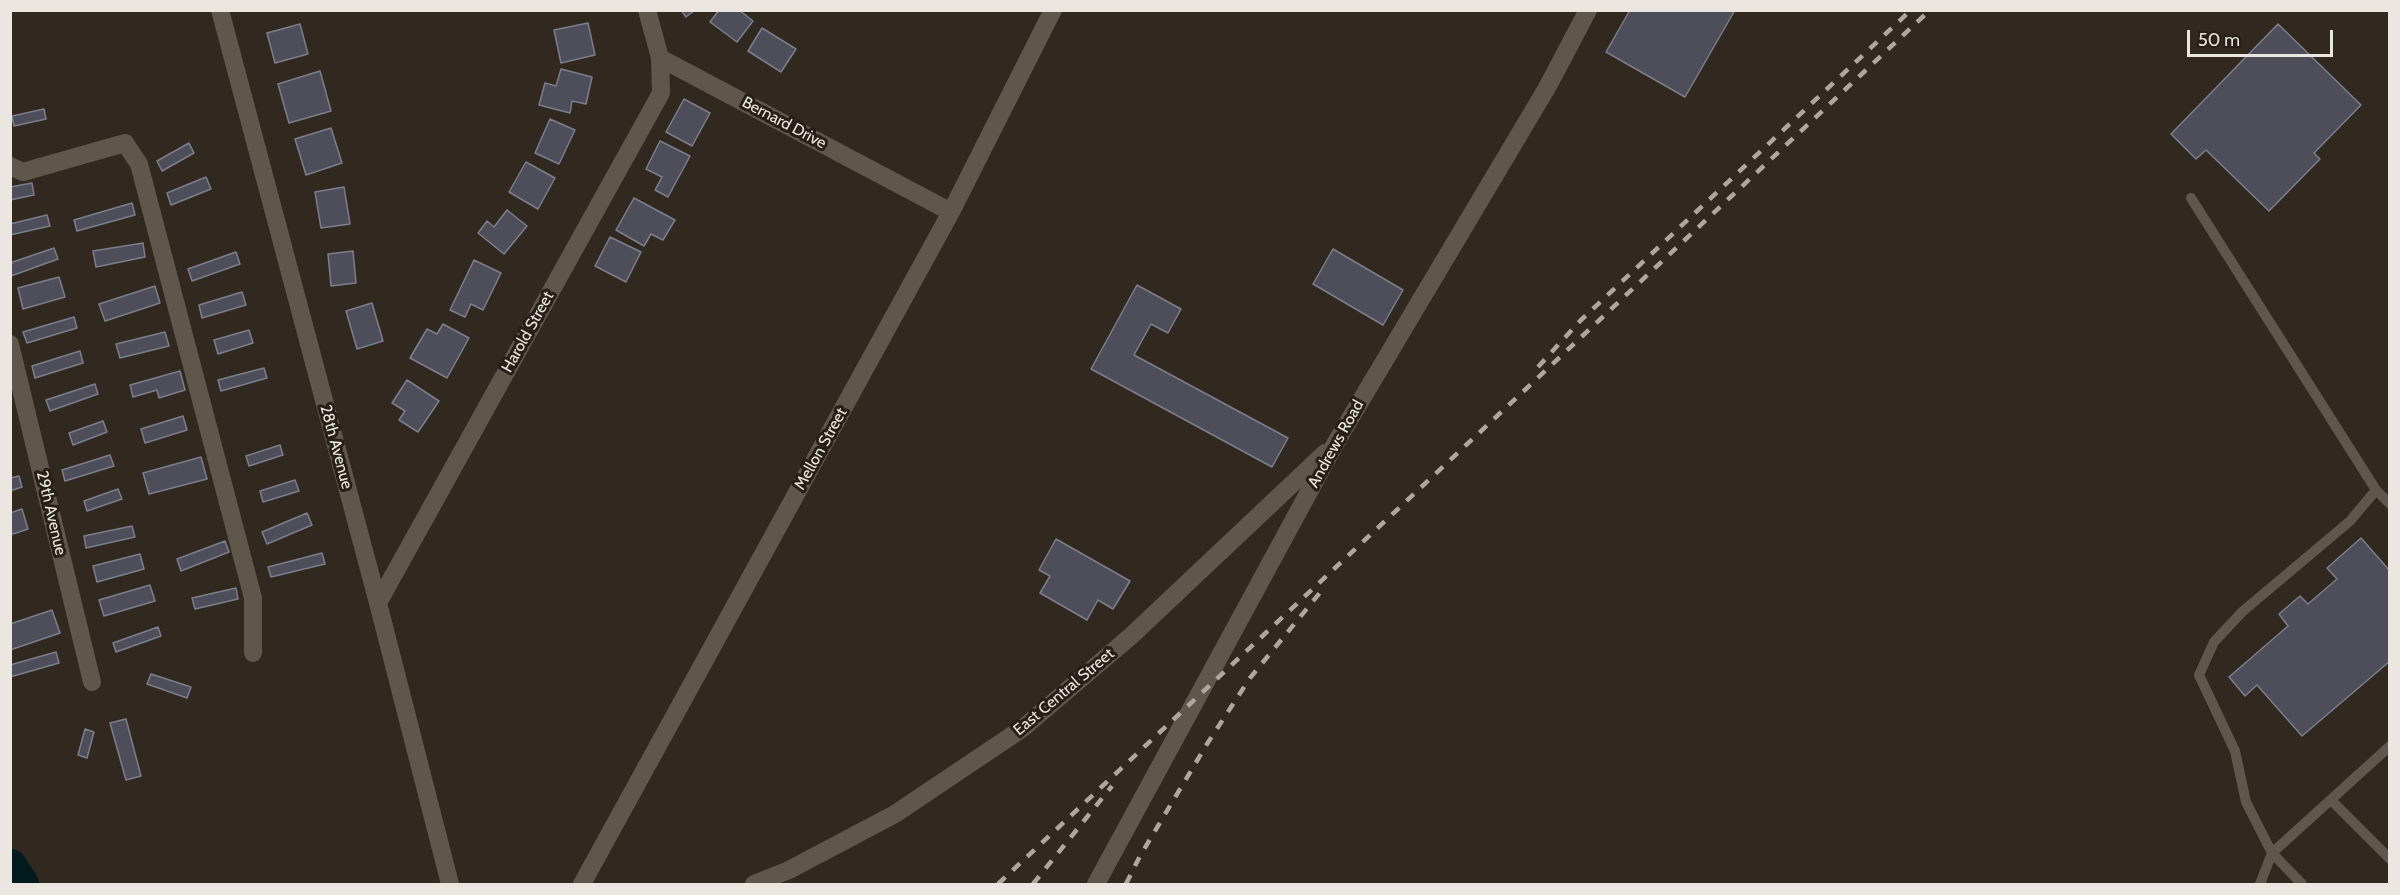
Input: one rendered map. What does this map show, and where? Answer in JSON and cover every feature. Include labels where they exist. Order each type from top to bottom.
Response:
[{"type":"street","name":"28th Avenue","points":[[220,10],[378,603],[450,885]]},
{"type":"street","points":[[647,10],[660,58]]},
{"type":"street","name":"Mellon Street","points":[[582,885],[951,212],[1053,10]]},
{"type":"street","name":"Andrews Road","points":[[1096,885],[1335,444],[1548,86],[1588,10]]},
{"type":"street","name":"Harold Street","points":[[378,603],[661,93],[660,58]]},
{"type":"street","name":"Bernard Drive","points":[[660,58],[951,212]]},
{"type":"street","points":[[10,166],[23,172],[125,143],[139,164],[253,598],[253,653]]},
{"type":"street","name":"29th Avenue","points":[[10,344],[92,682]]},
{"type":"street","name":"East Central Street","points":[[754,885],[789,870],[895,814],[1023,728],[1131,636],[1335,444]]},
{"type":"lane","points":[[2191,198],[2376,490],[2390,504]]},
{"type":"lane","points":[[2302,885],[2272,853],[2246,802],[2235,751],[2199,675],[2214,642],[2242,612],[2350,521],[2376,490]]},
{"type":"lane","points":[[2260,885],[2272,853],[2390,746]]},
{"type":"lane","points":[[2331,800],[2390,859]]},
{"type":"building","points":[[681,10],[695,10],[686,17]]},
{"type":"building","points":[[719,10],[739,10],[753,21],[737,42],[710,22]]},
{"type":"building","points":[[1630,10],[1735,10],[1685,97],[1606,52]]},
{"type":"building","points":[[588,23],[595,55],[561,63],[554,30]]},
{"type":"building","points":[[300,24],[308,54],[275,63],[267,33]]},
{"type":"building","points":[[2278,24],[2361,105],[2314,153],[2320,159],[2269,211],[2206,150],[2196,159],[2171,134]]},
{"type":"building","points":[[762,28],[796,49],[781,72],[748,51]]},
{"type":"building","points":[[561,69],[592,77],[586,104],[572,101],[570,113],[539,105],[545,83],[556,86]]},
{"type":"building","points":[[320,71],[331,111],[289,123],[278,84]]},
{"type":"building","points":[[684,99],[710,113],[692,146],[666,132]]},
{"type":"building","points":[[44,109],[46,119],[14,126],[12,116]]},
{"type":"building","points":[[550,119],[575,130],[559,164],[535,153]]},
{"type":"building","points":[[331,128],[342,163],[306,175],[295,139]]},
{"type":"building","points":[[660,141],[690,156],[668,197],[655,190],[662,177],[646,169]]},
{"type":"building","points":[[189,143],[194,153],[162,171],[157,161]]},
{"type":"building","points":[[526,162],[555,178],[538,209],[509,192]]},
{"type":"building","points":[[206,177],[211,189],[171,205],[167,193]]},
{"type":"building","points":[[32,183],[34,195],[10,200],[10,187]]},
{"type":"building","points":[[344,187],[350,224],[321,228],[315,192]]},
{"type":"building","points":[[634,198],[675,220],[663,240],[651,234],[644,246],[616,230]]},
{"type":"building","points":[[132,203],[135,215],[77,231],[74,220]]},
{"type":"building","points":[[507,210],[527,226],[504,254],[478,233],[487,221],[494,227]]},
{"type":"building","points":[[47,215],[50,226],[10,235],[10,224]]},
{"type":"building","points":[[610,237],[641,252],[626,282],[595,266]]},
{"type":"building","points":[[143,243],[145,257],[96,267],[93,251]]},
{"type":"building","points":[[54,248],[58,259],[11,276],[10,263]]},
{"type":"building","points":[[1333,249],[1403,290],[1383,325],[1313,284]]},
{"type":"building","points":[[353,251],[356,283],[331,286],[328,254]]},
{"type":"building","points":[[236,252],[240,264],[192,281],[188,269]]},
{"type":"building","points":[[474,260],[501,273],[483,310],[471,304],[465,317],[450,310]]},
{"type":"building","points":[[59,277],[65,297],[23,309],[18,288]]},
{"type":"building","points":[[1137,285],[1181,309],[1168,333],[1151,324],[1134,355],[1288,438],[1272,467],[1091,369]]},
{"type":"building","points":[[155,286],[160,303],[105,321],[99,304]]},
{"type":"building","points":[[242,292],[246,305],[202,318],[199,305]]},
{"type":"building","points":[[372,303],[383,341],[357,349],[346,311]]},
{"type":"building","points":[[74,317],[77,328],[27,343],[23,332]]},
{"type":"building","points":[[443,324],[469,338],[447,378],[410,358],[427,329],[437,334]]},
{"type":"building","points":[[249,330],[253,343],[218,354],[214,340]]},
{"type":"building","points":[[165,332],[169,346],[120,358],[116,344]]},
{"type":"building","points":[[80,351],[83,363],[35,378],[32,366]]},
{"type":"building","points":[[264,368],[267,378],[221,391],[218,380]]},
{"type":"building","points":[[180,371],[185,390],[159,398],[157,390],[133,397],[130,385]]},
{"type":"building","points":[[407,380],[439,401],[418,432],[399,420],[405,411],[392,403]]},
{"type":"building","points":[[95,384],[98,394],[50,411],[46,400]]},
{"type":"building","points":[[183,416],[187,430],[145,443],[141,429]]},
{"type":"building","points":[[103,421],[107,432],[73,445],[69,433]]},
{"type":"building","points":[[280,445],[283,455],[249,466],[246,456]]},
{"type":"building","points":[[110,455],[114,466],[65,481],[62,470]]},
{"type":"building","points":[[201,457],[207,479],[149,494],[143,473]]},
{"type":"building","points":[[19,476],[22,487],[10,491],[10,478]]},
{"type":"building","points":[[295,480],[299,491],[263,502],[260,491]]},
{"type":"building","points":[[118,489],[122,499],[87,511],[84,501]]},
{"type":"building","points":[[22,509],[28,529],[10,535],[10,513]]},
{"type":"building","points":[[307,513],[312,525],[267,544],[262,532]]},
{"type":"building","points":[[132,526],[135,537],[86,548],[84,536]]},
{"type":"building","points":[[2361,538],[2390,571],[2390,661],[2302,736],[2257,685],[2245,696],[2229,677],[2288,626],[2279,614],[2300,596],[2308,604],[2337,579],[2327,568]]},
{"type":"building","points":[[1056,539],[1130,581],[1113,609],[1098,600],[1087,620],[1040,593],[1050,576],[1039,570]]},
{"type":"building","points":[[225,541],[229,552],[181,571],[177,559]]},
{"type":"building","points":[[322,553],[325,564],[271,577],[268,567]]},
{"type":"building","points":[[140,554],[144,569],[97,582],[93,566]]},
{"type":"building","points":[[150,585],[155,601],[104,616],[99,600]]},
{"type":"building","points":[[236,588],[238,599],[195,609],[192,598]]},
{"type":"building","points":[[52,610],[60,633],[10,650],[10,624]]},
{"type":"building","points":[[158,627],[161,636],[116,652],[113,643]]},
{"type":"building","points":[[56,652],[59,663],[10,677],[10,665]]},
{"type":"building","points":[[151,674],[191,687],[187,698],[147,684]]},
{"type":"building","points":[[126,719],[141,776],[126,780],[110,723]]},
{"type":"building","points":[[85,729],[94,732],[87,758],[78,755]]},
{"type":"waterway","points":[[10,866],[22,884]]},
{"type":"railway","points":[[1538,367],[1580,321],[1911,10]]},
{"type":"railway","points":[[998,884],[1930,10]]},
{"type":"railway","points":[[1126,884],[1140,856],[1207,744],[1250,678],[1323,589]]},
{"type":"railway","points":[[1033,884],[1112,786]]}]
